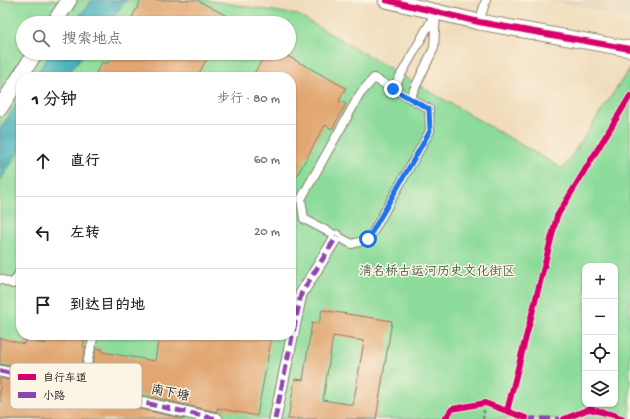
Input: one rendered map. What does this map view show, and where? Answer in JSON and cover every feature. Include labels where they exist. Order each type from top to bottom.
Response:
[{"type":"street","points":[[59,16],[69,0]]},
{"type":"street","points":[[386,0],[479,22],[630,49]]},
{"type":"street","points":[[23,72],[31,60]]},
{"type":"street","points":[[0,108],[16,83]]},
{"type":"street","points":[[296,318],[301,294],[337,236]]},
{"type":"street","points":[[275,419],[291,340]]},
{"type":"street","name":"南下塘","points":[[0,371],[10,373]]},
{"type":"street","name":"南下塘","points":[[142,402],[218,419]]},
{"type":"lane","points":[[479,22],[486,0]]},
{"type":"lane","points":[[393,89],[436,12]]},
{"type":"lane","points":[[410,98],[434,48],[436,12]]},
{"type":"lane","points":[[374,78],[393,89],[429,109],[430,131],[368,239],[352,244],[304,219],[301,199],[360,94],[374,78]]},
{"type":"lane","points":[[0,279],[13,284],[16,279]]},
{"type":"lane","points":[[87,363],[93,340]]},
{"type":"path","points":[[483,419],[485,403]]},
{"type":"shaded area","points":[[546,0],[630,0],[630,17]]},
{"type":"green space","name":"清名桥古运河历史文化街区","points":[[0,0],[206,0],[298,15],[563,169],[630,68],[630,419],[0,419]]},
{"type":"water","points":[[92,0],[127,0],[114,16],[79,16]]},
{"type":"water","points":[[46,60],[79,60],[70,72],[38,72]]},
{"type":"water","points":[[16,104],[16,156],[0,181],[0,130]]},
{"type":"building","points":[[141,0],[197,0],[227,16],[133,16]]},
{"type":"building","points":[[109,60],[206,60],[200,72],[97,72],[102,62],[107,64]]},
{"type":"building","points":[[262,60],[295,60],[346,88],[339,101],[346,104],[332,129],[325,125],[296,177],[296,72],[255,72]]},
{"type":"building","points":[[322,310],[392,321],[376,419],[288,419],[295,379],[303,380],[312,323],[319,324]],"holes":[[[333,336],[364,341],[353,405],[323,400]]]},
{"type":"building","points":[[0,338],[24,344],[26,340],[45,344],[46,340],[85,340],[83,346],[86,347],[82,363],[10,363],[10,366],[0,364]]},
{"type":"building","points":[[158,340],[271,340],[257,416],[217,408],[217,412],[142,395],[142,363],[93,363],[96,348],[102,349],[102,352],[155,361]]},
{"type":"building","points":[[0,378],[10,380],[10,409],[140,409],[185,419],[0,419]]},
{"type":"marked path","points":[[296,318],[301,294],[337,236]]},
{"type":"marked path","points":[[275,419],[291,340]]},
{"type":"marked path","points":[[0,371],[10,373]]},
{"type":"marked path","points":[[142,402],[217,419]]},
{"type":"marked path","points":[[526,419],[560,419]]},
{"type":"cycle path","points":[[386,0],[479,22],[630,49]]},
{"type":"cycle path","points":[[507,411],[557,216],[630,96]]},
{"type":"cycle path","points":[[445,419],[452,409],[485,403],[526,418]]},
{"type":"cycle path","points":[[564,419],[589,409],[614,415],[622,419]]},
{"type":"route","points":[[368,239],[430,131],[429,109],[393,89]]}]
